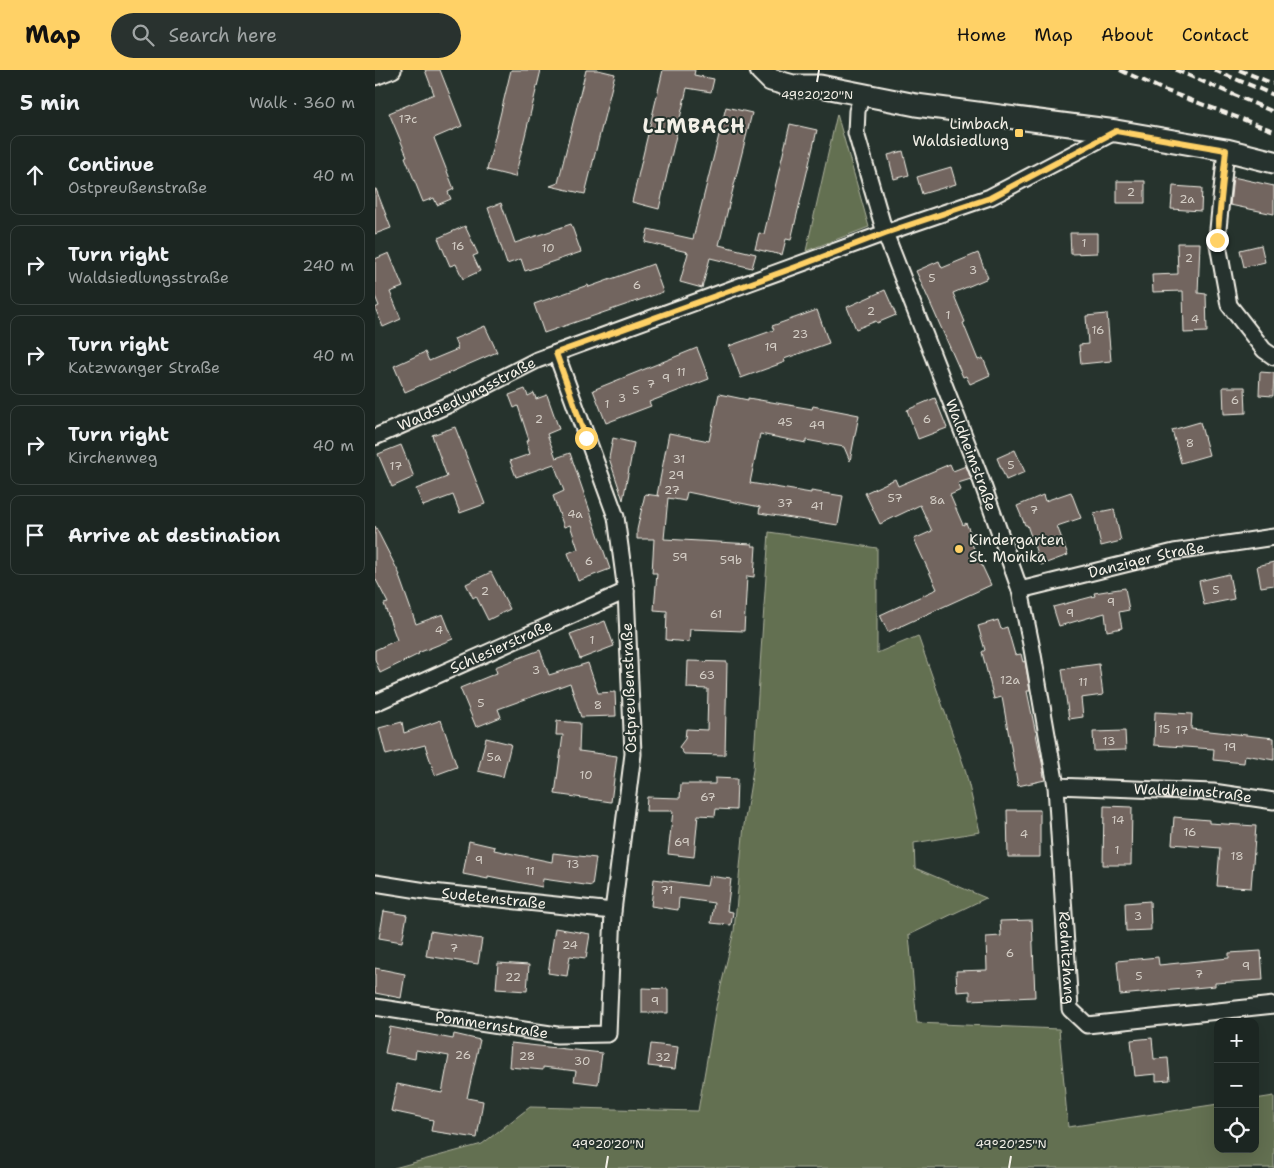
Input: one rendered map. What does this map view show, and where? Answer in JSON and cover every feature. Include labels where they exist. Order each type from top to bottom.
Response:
[{"type":"main road","points":[[761,70],[771,80],[793,86],[820,86],[916,105],[1116,131],[1226,150],[1274,162]]},
{"type":"main road","points":[[789,70],[820,86]]},
{"type":"street","points":[[375,76],[393,70]]},
{"type":"street","name":"Waldheimstraße","points":[[863,95],[857,111],[856,133],[885,233],[979,474],[1020,590],[1056,786],[1213,792],[1274,800]]},
{"type":"street","name":"Waldsiedlungsstraße","points":[[375,437],[457,401],[537,360],[885,233],[990,198],[1116,131]]},
{"type":"street","points":[[1226,150],[1217,240],[1229,305],[1264,350],[1274,357]]},
{"type":"street","name":"Ostpreußenstraße","points":[[556,353],[616,517],[626,591],[633,754],[613,911],[608,1034]]},
{"type":"street","name":"Danziger Straße","points":[[1020,590],[1174,552],[1274,537]]},
{"type":"street","name":"Schlesierstraße","points":[[375,703],[626,591]]},
{"type":"street","name":"Rednitzhang","points":[[1056,786],[1070,1009],[1087,1025],[1274,1005]]},
{"type":"street","name":"Sudetenstraße","points":[[375,883],[432,892],[613,911]]},
{"type":"street","name":"Pommernstraße","points":[[375,1007],[557,1035],[608,1034]]},
{"type":"green space","points":[[837,114],[869,227],[806,251]]},
{"type":"green space","points":[[769,532],[877,548],[877,653],[918,636],[965,769],[980,832],[914,843],[915,868],[986,898],[909,935],[917,1023],[1059,1029],[1068,1127],[1214,1105],[1214,1153],[1259,1153],[1259,1098],[1274,1096],[1274,1168],[394,1168],[482,1144],[530,1107],[698,1111],[716,1007],[734,931],[744,825],[753,770]]},
{"type":"building","points":[[425,70],[440,70],[462,126],[434,138],[454,189],[448,192],[451,199],[437,205],[434,198],[423,202],[389,113],[434,94]]},
{"type":"building","points":[[511,70],[541,70],[515,177],[487,170]]},
{"type":"building","points":[[586,70],[598,70],[615,74],[585,194],[550,186],[558,183]]},
{"type":"building","points":[[663,70],[695,70],[694,75],[714,79],[711,92],[687,88],[659,209],[632,202]]},
{"type":"building","points":[[726,107],[752,113],[719,245],[756,254],[752,268],[710,258],[702,288],[680,282],[687,252],[645,242],[648,229],[693,239]]},
{"type":"building","points":[[790,124],[817,130],[791,240],[786,239],[782,255],[755,249],[759,233],[764,234]]},
{"type":"building","points":[[903,151],[909,175],[894,179],[888,155]]},
{"type":"building","points":[[951,167],[956,184],[922,194],[917,177]]},
{"type":"building","points":[[1233,177],[1274,186],[1274,214],[1230,205]]},
{"type":"building","points":[[1117,181],[1145,181],[1145,203],[1117,203]]},
{"type":"building","points":[[1173,186],[1202,188],[1201,211],[1171,209]]},
{"type":"building","points":[[375,189],[391,228],[375,234]]},
{"type":"building","points":[[501,203],[515,243],[571,224],[581,252],[525,271],[521,259],[507,264],[488,208]]},
{"type":"building","points":[[465,226],[478,254],[473,256],[480,271],[463,279],[456,264],[450,266],[438,238]]},
{"type":"building","points":[[1070,233],[1097,233],[1097,253],[1071,254]]},
{"type":"building","points":[[1177,243],[1200,243],[1198,293],[1206,294],[1207,332],[1184,333],[1183,291],[1153,292],[1152,275],[1178,274]]},
{"type":"building","points":[[1261,245],[1265,262],[1244,267],[1240,250]]},
{"type":"building","points":[[389,253],[403,287],[390,292],[401,319],[383,327],[375,308],[379,306],[375,296],[375,259]]},
{"type":"building","points":[[978,253],[988,278],[953,293],[978,360],[983,358],[990,375],[970,384],[966,376],[963,377],[916,271],[939,261],[942,268]]},
{"type":"building","points":[[653,264],[663,292],[544,333],[534,304]]},
{"type":"building","points":[[885,290],[896,315],[856,329],[847,307]]},
{"type":"building","points":[[817,310],[829,343],[784,359],[785,362],[741,378],[729,346],[774,330],[772,326]]},
{"type":"building","points":[[1107,314],[1111,361],[1081,364],[1079,345],[1088,344],[1086,316]]},
{"type":"building","points":[[485,326],[497,352],[405,392],[394,366],[425,352],[429,361],[458,349],[454,339]]},
{"type":"building","points":[[697,348],[709,379],[649,402],[651,406],[606,423],[593,390]]},
{"type":"building","points":[[1260,372],[1274,373],[1273,396],[1259,395]]},
{"type":"building","points":[[1223,387],[1245,387],[1246,413],[1224,414]]},
{"type":"building","points":[[525,389],[528,396],[534,393],[536,399],[547,395],[559,429],[547,434],[556,458],[570,453],[610,569],[578,581],[568,553],[578,549],[570,525],[564,527],[553,496],[564,491],[554,464],[516,477],[510,461],[530,454],[526,441],[529,440],[518,406],[514,408],[509,395]]},
{"type":"building","points":[[719,394],[812,409],[813,406],[859,415],[850,461],[844,447],[806,440],[806,443],[760,434],[750,483],[843,496],[838,525],[759,513],[760,507],[687,492],[685,501],[668,498],[664,539],[752,544],[752,546],[756,546],[754,577],[747,576],[744,631],[690,629],[689,642],[666,640],[667,611],[654,610],[657,573],[652,573],[654,539],[637,539],[637,530],[645,494],[659,496],[657,495],[669,433],[709,441]]},
{"type":"building","points":[[935,398],[947,428],[918,439],[907,410]]},
{"type":"building","points":[[1200,422],[1209,455],[1181,463],[1172,430]]},
{"type":"building","points":[[455,427],[485,504],[460,513],[453,495],[423,506],[416,489],[447,477],[432,435]]},
{"type":"building","points":[[613,438],[634,443],[623,500],[609,458]]},
{"type":"building","points":[[401,445],[414,477],[392,487],[378,454]]},
{"type":"building","points":[[1015,450],[1025,472],[1006,480],[997,458]]},
{"type":"building","points":[[950,464],[953,471],[966,466],[971,479],[958,483],[961,490],[950,495],[963,525],[966,523],[974,541],[971,542],[991,585],[888,632],[880,615],[937,589],[914,539],[932,531],[920,505],[880,524],[865,493],[895,479],[898,486]]},
{"type":"building","points":[[1071,492],[1081,518],[1057,526],[1068,555],[1041,565],[1027,525],[1025,525],[1017,506],[1043,495],[1045,501]]},
{"type":"building","points":[[1114,509],[1121,541],[1101,546],[1094,513]]},
{"type":"building","points":[[375,526],[400,575],[416,624],[443,614],[453,639],[418,653],[380,673],[375,659],[375,650],[397,640],[384,604],[388,603],[375,578]]},
{"type":"building","points":[[1274,562],[1274,585],[1261,587],[1257,566]]},
{"type":"building","points":[[491,572],[510,609],[488,620],[476,596],[473,598],[466,584]]},
{"type":"building","points":[[1229,574],[1234,599],[1204,605],[1199,581]]},
{"type":"building","points":[[1125,588],[1129,610],[1119,612],[1122,628],[1107,631],[1105,613],[1059,626],[1053,607],[1095,596],[1094,593]]},
{"type":"building","points":[[998,620],[1001,629],[1007,627],[1015,655],[1021,654],[1023,662],[1025,661],[1030,691],[1027,691],[1045,780],[1018,786],[1002,697],[994,699],[982,652],[985,650],[978,626]]},
{"type":"building","points":[[605,621],[614,646],[580,659],[570,634]]},
{"type":"building","points":[[540,650],[549,675],[588,663],[598,693],[615,692],[616,716],[581,717],[570,683],[498,709],[501,717],[476,727],[460,688],[497,673],[495,667]]},
{"type":"building","points":[[688,661],[727,662],[725,755],[684,754],[679,747],[685,739],[686,729],[707,730],[708,689],[687,688]]},
{"type":"building","points":[[1099,664],[1103,695],[1081,698],[1083,717],[1069,719],[1062,669]]},
{"type":"building","points":[[1155,712],[1192,714],[1191,729],[1274,738],[1274,760],[1245,755],[1244,763],[1213,760],[1214,749],[1154,745]]},
{"type":"building","points":[[441,720],[457,767],[435,775],[425,745],[386,755],[379,728],[402,722],[404,733]]},
{"type":"building","points":[[557,721],[580,723],[579,751],[617,756],[611,802],[555,794],[563,735],[556,735]]},
{"type":"building","points":[[1125,731],[1126,750],[1094,751],[1093,732]]},
{"type":"building","points":[[486,738],[511,744],[503,777],[478,771]]},
{"type":"building","points":[[715,778],[737,779],[736,810],[716,809],[715,816],[698,815],[694,857],[668,854],[673,811],[646,811],[647,797],[680,798],[681,784],[715,784]]},
{"type":"building","points":[[1104,806],[1132,807],[1131,865],[1103,865]]},
{"type":"building","points":[[1007,810],[1040,810],[1040,857],[1008,857]]},
{"type":"building","points":[[1174,817],[1209,820],[1209,823],[1256,826],[1251,888],[1217,886],[1220,848],[1172,844]]},
{"type":"building","points":[[469,841],[495,847],[494,850],[552,862],[553,853],[596,858],[592,886],[543,879],[542,887],[488,876],[488,879],[463,874]]},
{"type":"building","points":[[709,876],[731,879],[727,911],[733,912],[731,925],[711,923],[714,903],[679,898],[678,910],[651,906],[654,879],[707,886]]},
{"type":"building","points":[[1150,901],[1151,930],[1126,931],[1125,903]]},
{"type":"building","points":[[384,911],[407,915],[402,942],[379,938]]},
{"type":"building","points":[[1032,920],[1035,997],[970,1000],[970,991],[957,992],[956,971],[987,970],[986,937],[1001,936],[1000,921]]},
{"type":"building","points":[[555,928],[590,934],[586,958],[570,956],[567,976],[548,973]]},
{"type":"building","points":[[430,931],[482,939],[478,964],[426,956]]},
{"type":"building","points":[[1261,951],[1263,980],[1215,983],[1215,986],[1120,995],[1117,961],[1158,957],[1159,965],[1229,958],[1229,953]]},
{"type":"building","points":[[498,963],[529,965],[527,991],[496,989]]},
{"type":"building","points":[[375,968],[405,974],[401,998],[375,993]]},
{"type":"building","points":[[642,988],[668,989],[668,1013],[642,1013]]},
{"type":"building","points":[[390,1027],[453,1039],[454,1034],[480,1040],[467,1098],[483,1101],[477,1138],[431,1131],[433,1120],[391,1111],[397,1084],[442,1093],[449,1056],[416,1050],[415,1059],[385,1053]]},
{"type":"building","points":[[1152,1038],[1154,1059],[1168,1058],[1170,1080],[1156,1081],[1156,1074],[1135,1076],[1131,1040]]},
{"type":"building","points":[[511,1043],[602,1053],[598,1084],[574,1081],[576,1071],[543,1067],[543,1070],[509,1067]]},
{"type":"building","points":[[651,1044],[678,1047],[675,1069],[648,1066]]},
{"type":"railway","points":[[1120,70],[1164,90],[1274,131]]},
{"type":"railway","points":[[1176,70],[1274,112]]},
{"type":"railway","points":[[1214,70],[1274,95]]},
{"type":"railway","points":[[1239,70],[1274,84]]},
{"type":"place","name":"Limbach Waldsiedlung","points":[[1019,133]]},
{"type":"place","name":"Kindergarten St. Monika","points":[[959,549]]},
{"type":"district","name":"LIMBACH","points":[[694,126]]},
{"type":"route","points":[[586,438],[556,353],[885,233],[990,198],[1116,131],[1226,150],[1217,240]]}]
